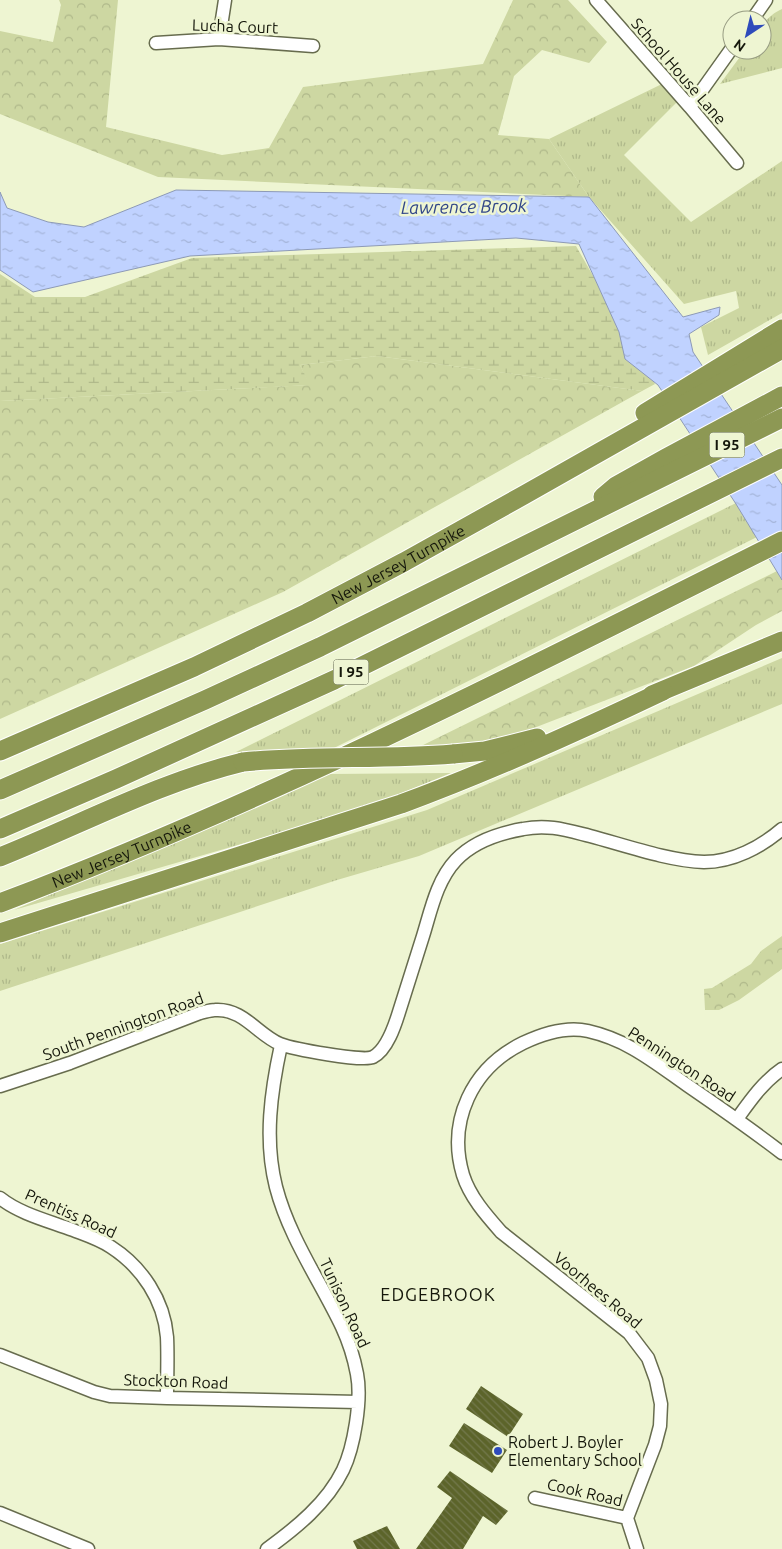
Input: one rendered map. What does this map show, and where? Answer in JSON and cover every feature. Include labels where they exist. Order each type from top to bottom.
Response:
[{"type":"highway","points":[[740,363],[782,329]]},
{"type":"highway","points":[[740,363],[782,349]]},
{"type":"highway","name":"New Jersey Turnpike","points":[[0,752],[185,671],[307,613],[404,562],[524,495],[603,440],[642,421],[740,363]]},
{"type":"highway","points":[[671,464],[775,400]]},
{"type":"highway","name":"I 95","points":[[0,790],[320,647],[576,521],[671,464],[780,419]]},
{"type":"highway","name":"I 95","points":[[0,829],[125,775],[334,680],[782,458]]},
{"type":"highway","name":"New Jersey Turnpike","points":[[0,903],[142,847],[371,744],[782,541]]},
{"type":"highway","points":[[0,857],[179,781],[243,762],[275,759],[425,756],[485,751],[518,743],[550,734],[774,644]]},
{"type":"highway","points":[[0,933],[402,804],[452,785],[581,730],[663,690]]},
{"type":"street","points":[[220,39],[225,0]]},
{"type":"street","name":"School House Lane","points":[[596,0],[737,163]]},
{"type":"street","name":"Lucha Court","points":[[156,43],[220,39],[313,46]]},
{"type":"street","points":[[690,107],[723,60]]},
{"type":"street","name":"South Pennington Road","points":[[0,1086],[200,1013],[216,1010],[231,1012],[246,1020],[264,1035],[281,1044],[336,1056],[373,1057],[382,1050],[396,1023],[434,899],[445,876],[456,860],[471,847],[506,832],[554,826],[679,860],[705,862],[748,852],[770,840],[782,828]]},
{"type":"street","name":"Pennington Road","points":[[480,1079],[496,1060],[515,1047],[539,1035],[564,1030],[586,1030],[614,1038],[633,1047],[737,1119],[782,1153]]},
{"type":"street","name":"Tunison Road","points":[[267,1549],[313,1510],[332,1487],[342,1471],[351,1449],[358,1402],[358,1376],[353,1355],[342,1328],[289,1223],[276,1187],[270,1150],[270,1118],[273,1080],[281,1044]]},
{"type":"street","points":[[737,1119],[755,1094],[782,1069]]},
{"type":"street","name":"Voorhees Road","points":[[480,1079],[462,1110],[458,1129],[458,1154],[464,1177],[475,1198],[486,1216],[500,1232],[629,1333],[648,1358],[656,1380],[661,1404],[660,1426],[655,1445],[627,1518]]},
{"type":"street","name":"Prentiss Road","points":[[0,1198],[20,1210],[93,1238],[111,1247],[130,1262],[145,1278],[157,1297],[167,1336],[167,1398]]},
{"type":"street","name":"Stockton Road","points":[[0,1355],[94,1392],[110,1396],[358,1402]]},
{"type":"street","name":"Cook Road","points":[[535,1498],[627,1518]]},
{"type":"street","points":[[0,1514],[88,1549]]},
{"type":"street","points":[[627,1518],[637,1549]]},
{"type":"green space","points":[[59,0],[118,0],[106,127],[222,155],[269,148],[303,87],[483,64],[513,0],[568,0],[607,42],[589,63],[542,50],[514,76],[498,135],[549,139],[589,197],[158,177],[0,114],[0,31],[53,42],[61,5]]},
{"type":"green space","points":[[782,9],[782,68],[720,84],[738,60],[772,60],[772,15]]},
{"type":"green space","points":[[664,83],[682,97],[624,155],[691,222],[782,161],[782,313],[708,355],[701,327],[739,308],[736,291],[684,304],[589,197],[549,139]]},
{"type":"green space","points":[[576,246],[655,384],[642,391],[377,356],[300,365],[310,385],[0,401],[0,274],[35,297],[85,297],[192,258]]},
{"type":"green space","points":[[377,356],[642,391],[283,592],[0,719],[0,401],[309,385],[300,365]]},
{"type":"green space","points":[[736,503],[757,537],[332,749],[236,752]]},
{"type":"green space","points":[[777,571],[782,580],[782,611],[756,625],[694,666],[508,738],[415,749]]},
{"type":"green space","points":[[782,658],[782,704],[419,856],[337,880],[0,991],[0,944],[427,810]]},
{"type":"green space","points":[[451,773],[365,808],[14,910],[329,774]]},
{"type":"green space","points":[[782,936],[782,969],[739,1000],[719,1010],[705,1010],[704,989],[712,988],[751,964],[761,951]]},
{"type":"water","name":"Lawrence Brook","points":[[176,190],[589,197],[683,317],[720,307],[719,315],[689,334],[693,352],[782,485],[782,580],[736,504],[658,385],[625,359],[619,332],[579,244],[516,238],[190,256],[33,292],[0,270],[0,192],[7,208],[48,222],[84,227]]},
{"type":"building","points":[[481,1386],[523,1414],[508,1437],[466,1409]]},
{"type":"building","points":[[464,1423],[507,1450],[492,1473],[449,1446]]},
{"type":"building","points":[[450,1471],[508,1511],[496,1525],[483,1516],[463,1549],[416,1549],[452,1498],[437,1487]]},
{"type":"building","points":[[387,1526],[400,1549],[357,1549],[353,1541]]},
{"type":"place","name":"Robert J. Boyler Elementary School","points":[[498,1451]]},
{"type":"district","name":"EDGEBROOK","points":[[438,1295]]}]
